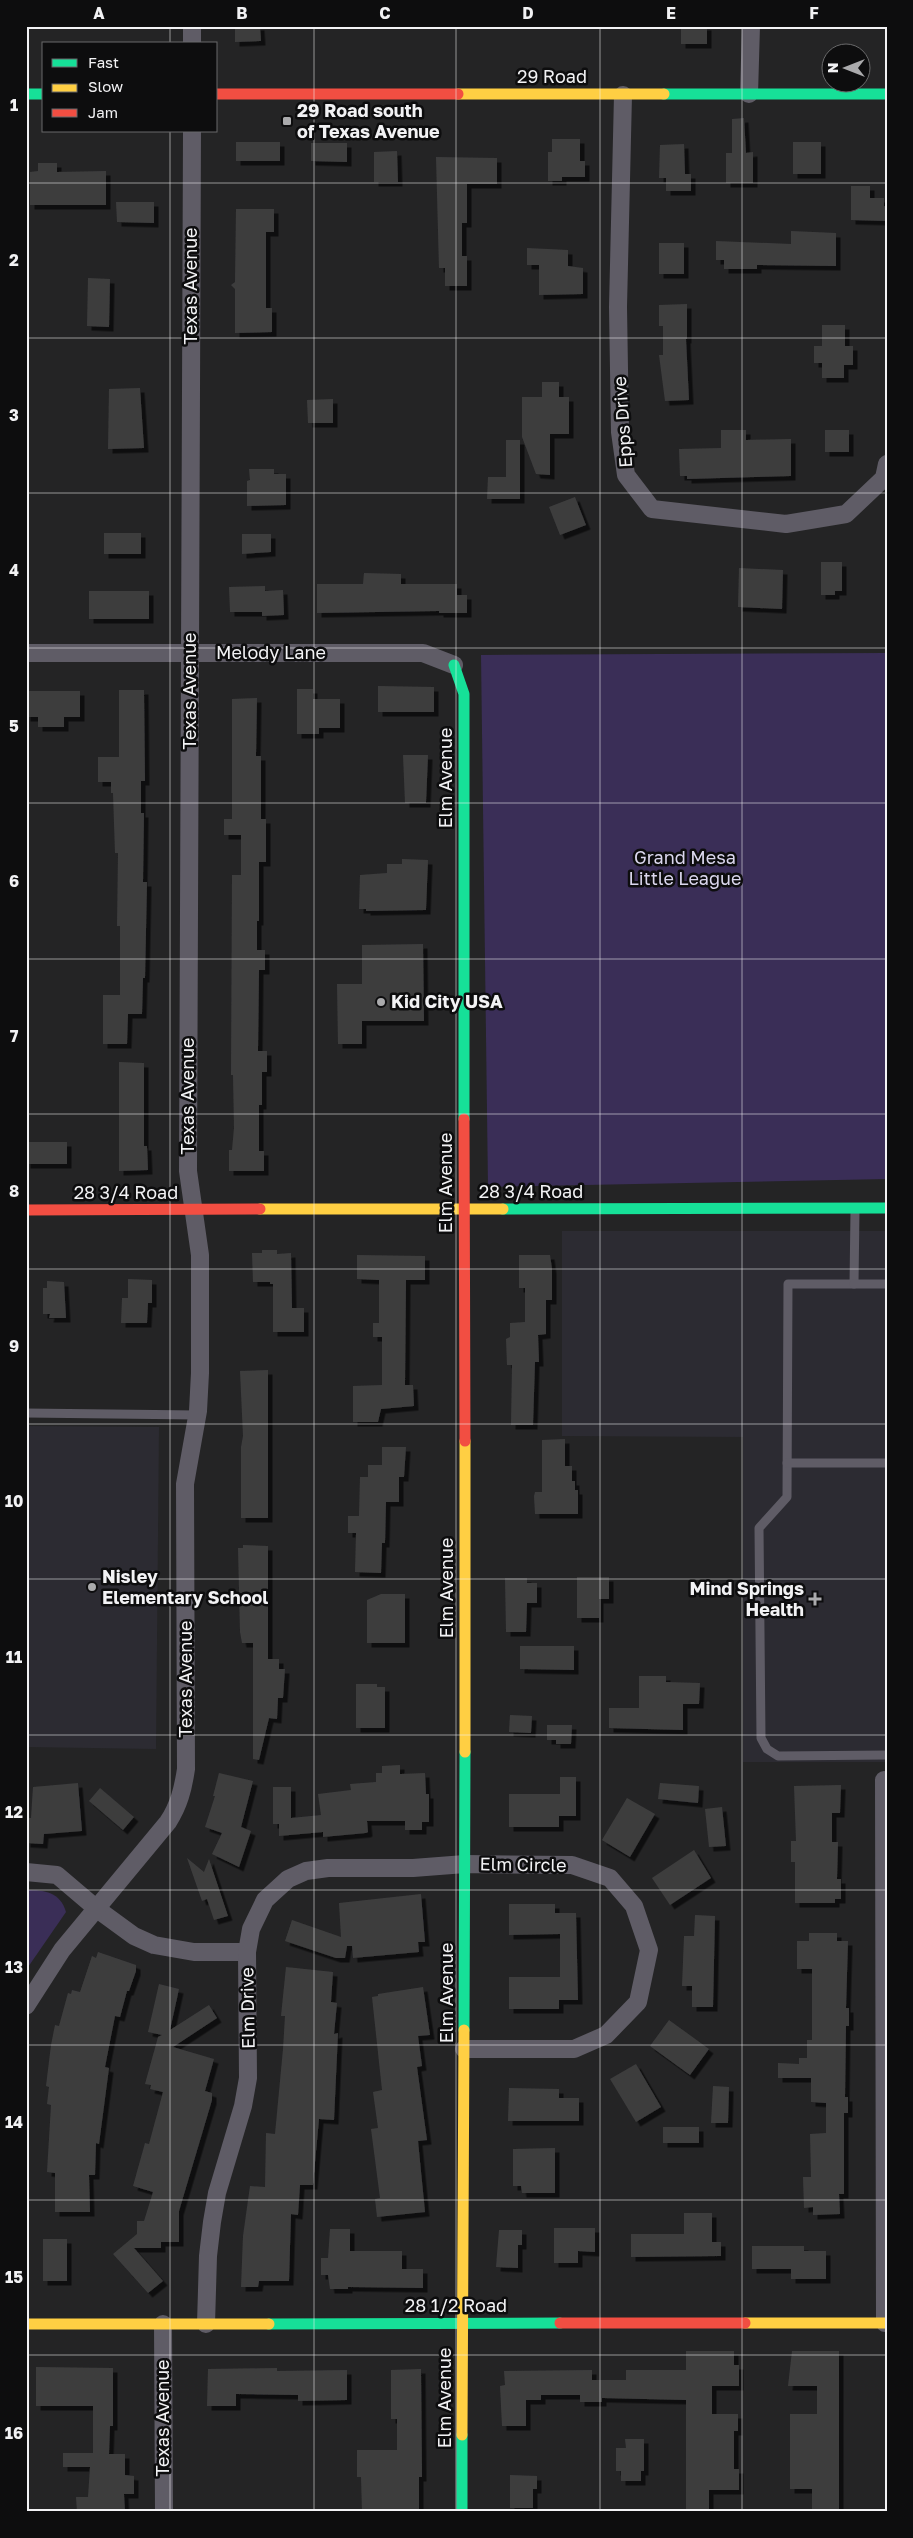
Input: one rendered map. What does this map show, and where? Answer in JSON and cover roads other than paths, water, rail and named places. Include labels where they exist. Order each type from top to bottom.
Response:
[{"type":"street","points":[[192,26],[192,42]]},
{"type":"street","points":[[749,94],[751,26]]},
{"type":"street","points":[[26,94],[42,94]]},
{"type":"street","name":"29 Road","points":[[218,94],[887,94]]},
{"type":"street","name":"Epps Drive","points":[[623,95],[618,307],[620,432],[626,475],[652,509],[786,524],[846,514],[884,478],[887,464]]},
{"type":"street","name":"Texas Avenue","points":[[26,2006],[62,1950],[176,1810],[183,1791],[186,1759],[185,1484],[197,1415],[200,1373],[200,1255],[188,1171],[192,132]]},
{"type":"street","name":"Melody Lane","points":[[26,653],[423,653],[454,665]]},
{"type":"street","name":"Elm Avenue","points":[[454,665],[464,694],[465,1864],[462,2512]]},
{"type":"street","name":"28 3/4 Road","points":[[26,1210],[887,1208]]},
{"type":"street","points":[[884,1780],[886,2323]]},
{"type":"street","name":"Elm Drive","points":[[206,2324],[208,2256],[212,2222],[217,2193],[243,2106],[248,2078],[247,1952],[251,1929],[265,1900],[288,1879],[306,1872],[328,1868],[412,1868],[465,1864]]},
{"type":"street","name":"Elm Circle","points":[[464,2049],[574,2049],[606,2035],[638,2002],[649,1950],[634,1906],[610,1878],[572,1865],[465,1864]]},
{"type":"street","points":[[26,1872],[57,1875],[97,1909],[134,1936],[154,1945],[194,1952],[247,1952]]},
{"type":"street","name":"28 1/2 Road","points":[[26,2324],[886,2323]]},
{"type":"street","name":"Texas Avenue","points":[[163,2324],[164,2512]]},
{"type":"lane","points":[[854,1284],[855,1208]]},
{"type":"lane","points":[[887,1284],[788,1284],[787,1497],[759,1528],[761,1738],[767,1749],[778,1756],[887,1755]]},
{"type":"lane","points":[[26,1413],[197,1415]]},
{"type":"lane","points":[[787,1463],[887,1463]]},
{"type":"place","name":"29 Road south of Texas Avenue","points":[[287,121]]},
{"type":"place","name":"Kid City USA","points":[[381,1002]]},
{"type":"place","name":"Nisley Elementary School","points":[[92,1587]]},
{"type":"place","name":"Mind Springs Health","points":[[815,1599]]},
{"type":"park label","name":"Grand Mesa Little League","points":[[685,868]]}]
